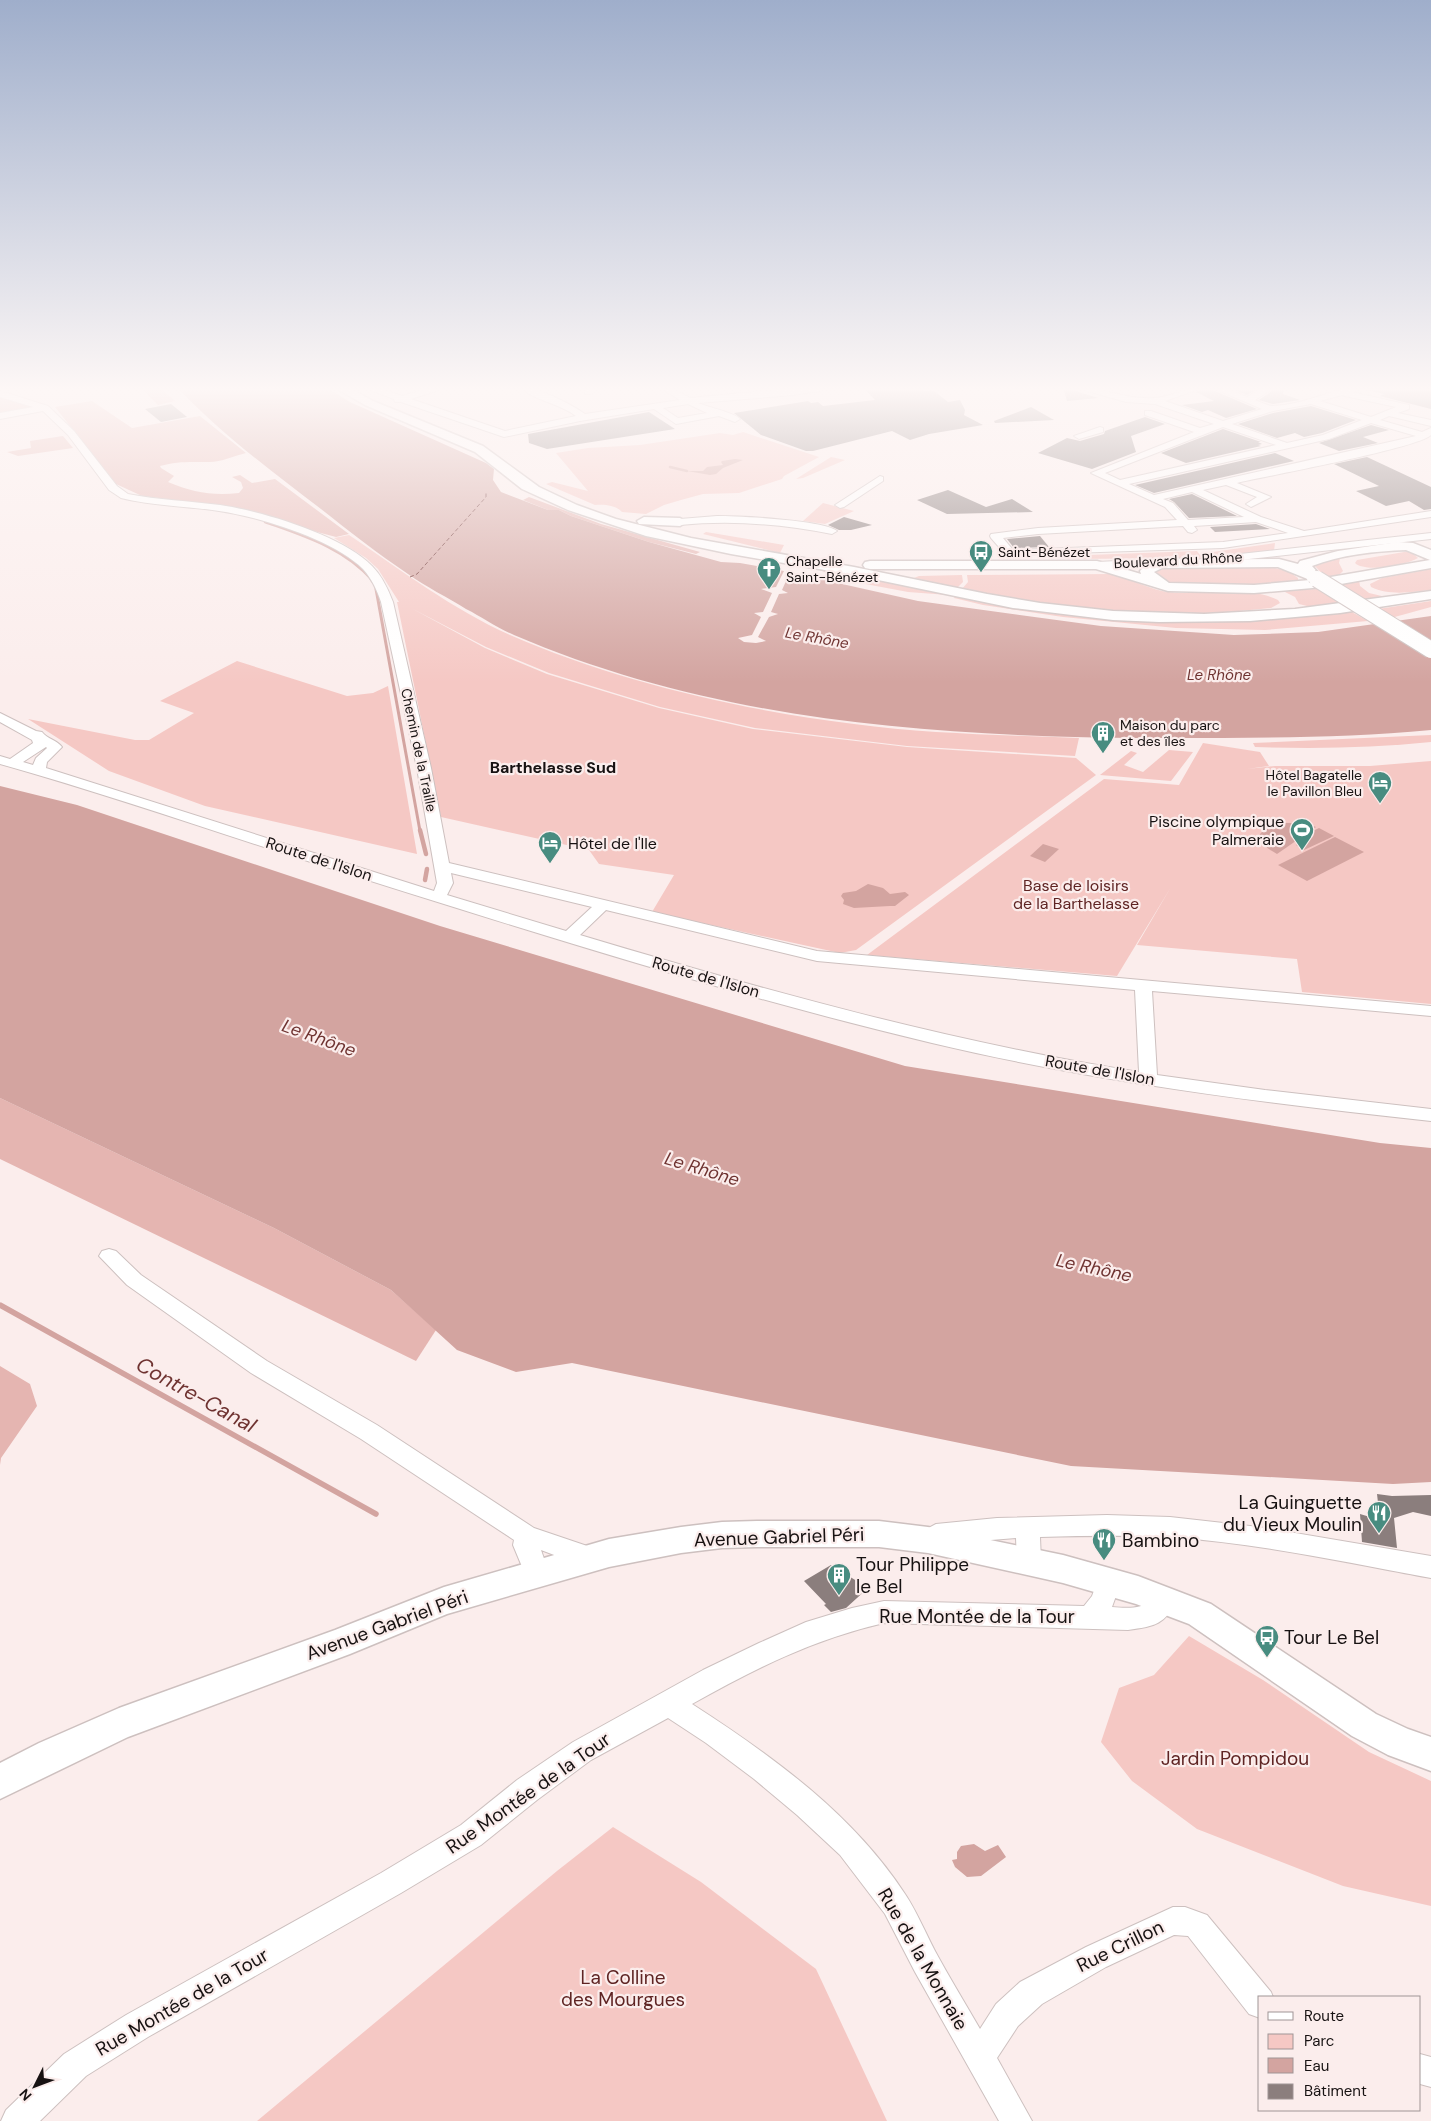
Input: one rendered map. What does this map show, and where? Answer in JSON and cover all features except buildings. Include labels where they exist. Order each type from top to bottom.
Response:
[{"type":"main road","points":[[528,485],[534,490],[599,518],[635,529],[670,534],[784,559],[879,561],[885,572],[900,571],[929,587]]},
{"type":"main road","points":[[540,485],[588,508],[670,534],[784,559],[1012,603],[1068,611],[1154,618],[1240,618],[1296,614],[1431,595]]},
{"type":"main road","points":[[621,519],[685,523]]},
{"type":"main road","points":[[670,534],[685,523]]},
{"type":"main road","points":[[685,523],[691,532],[751,551]]},
{"type":"main road","points":[[1313,577],[1306,570],[1305,564],[1316,548],[1398,546],[1418,549],[1431,556]]},
{"type":"main road","points":[[1193,589],[1157,582],[1147,572],[1152,566],[1162,564],[1279,563],[1313,577],[1431,650]]},
{"type":"main road","points":[[1097,564],[1158,585],[1193,589],[1254,589],[1324,583],[1431,564]]},
{"type":"main road","name":"Boulevard du Rhône","points":[[900,571],[1097,564]]},
{"type":"main road","points":[[1376,575],[1366,581],[1365,584],[1366,587],[1376,592],[1392,595],[1431,595]]},
{"type":"main road","points":[[1240,618],[1284,608],[1289,605],[1288,600],[1281,596],[1254,589]]},
{"type":"main road","name":"Avenue Gabriel Péri","points":[[0,1782],[51,1755],[119,1724],[344,1641],[444,1601],[591,1558],[640,1547],[722,1535],[879,1534],[928,1540],[1029,1562],[1109,1582],[1165,1599],[1200,1614],[1364,1724],[1400,1743],[1431,1754]]},
{"type":"street","name":"Chemin de la Traille","points":[[111,485],[125,496],[140,500],[245,512],[273,520],[338,546],[364,564],[382,585],[388,602],[424,768],[442,866],[443,890],[436,897]]},
{"type":"street","points":[[840,506],[871,485]]},
{"type":"street","points":[[1123,485],[1168,505],[1209,545]]},
{"type":"street","points":[[1153,498],[1209,485]]},
{"type":"street","points":[[1234,485],[1266,498],[1251,504]]},
{"type":"street","points":[[1193,489],[1257,519],[1301,534],[1316,548],[1332,548],[1431,536]]},
{"type":"street","points":[[1257,519],[1038,531],[994,536],[1010,553],[1223,546],[1431,514]]},
{"type":"street","points":[[685,523],[721,520],[761,521],[827,528]]},
{"type":"street","points":[[1316,548],[1332,548]]},
{"type":"street","name":"Boulevard du Rhône","points":[[1097,564],[1221,560],[1316,548]]},
{"type":"street","points":[[0,717],[37,735],[55,747],[41,761],[38,771]]},
{"type":"street","points":[[6,762],[39,747],[40,743],[37,735]]},
{"type":"street","name":"Route de l'Islon","points":[[6,762],[134,799],[436,897],[850,1017],[961,1044],[1148,1079],[1210,1089],[1431,1115]]},
{"type":"street","points":[[442,866],[817,956],[1122,985],[1431,1011]]},
{"type":"street","points":[[569,937],[602,904]]},
{"type":"street","points":[[1143,986],[1148,1079]]},
{"type":"street","points":[[109,1256],[134,1280],[259,1367],[369,1432],[527,1536],[555,1544],[591,1558]]},
{"type":"street","points":[[928,1540],[936,1534],[955,1531],[1107,1525],[1170,1527],[1259,1537],[1431,1567]]},
{"type":"street","points":[[1028,1528],[1029,1562]]},
{"type":"street","points":[[527,1536],[525,1545],[533,1559],[537,1573]]},
{"type":"street","name":"Rue Montée de la Tour","points":[[1091,1616],[1102,1602],[1109,1582]]},
{"type":"street","name":"Rue Montée de la Tour","points":[[17,2121],[75,2065],[224,1975],[391,1883],[471,1835],[527,1790],[582,1751],[744,1663],[806,1634],[852,1619],[884,1612],[1091,1616],[1128,1619],[1149,1616],[1161,1608],[1165,1599]]},
{"type":"street","name":"Rue de la Monnaie","points":[[668,1703],[715,1734],[807,1805],[850,1845],[895,1904],[925,1962],[1016,2121]]},
{"type":"street","name":"Rue Crillon","points":[[980,2058],[1007,2015],[1031,1993],[1096,1957],[1173,1921],[1185,1921],[1197,1925],[1258,2001]]},
{"type":"green space","points":[[548,485],[564,485],[588,491],[583,485],[764,485],[739,493],[703,494],[664,505],[646,514],[622,512],[610,506],[595,505]]},
{"type":"green space","points":[[823,503],[854,511],[825,524],[803,521]]},
{"type":"green space","points":[[706,532],[784,545],[780,553],[703,534]]},
{"type":"green space","points":[[349,535],[427,588],[489,625],[550,651],[635,680],[767,711],[854,724],[938,732],[1079,738],[1075,756],[907,746],[755,728],[660,707],[549,673],[486,647],[411,608],[485,648],[547,674],[659,708],[753,729],[907,747],[1076,758],[1096,775],[856,950],[840,953],[652,912],[674,875],[599,864],[589,850],[441,817],[397,602],[399,602],[378,569],[366,558],[334,538]]},
{"type":"green space","points":[[1275,543],[1274,551],[1217,558],[1065,559],[1059,556],[1089,558],[1088,555],[1197,551],[1200,555],[1214,555],[1213,552]]},
{"type":"green space","points":[[1410,551],[1418,558],[1396,565],[1376,568],[1360,566],[1355,563],[1357,560]]},
{"type":"green space","points":[[1340,558],[1339,563],[1343,571],[1339,575],[1326,578],[1315,566],[1323,562]]},
{"type":"green space","points":[[810,566],[873,577],[948,595],[908,592],[844,580]]},
{"type":"green space","points":[[1165,567],[1271,567],[1288,571],[1298,578],[1298,581],[1271,585],[1171,584],[1162,581],[1154,573]]},
{"type":"green space","points":[[1431,569],[1431,590],[1386,592],[1371,587],[1370,584],[1382,578]]},
{"type":"green space","points":[[1110,574],[1162,591],[1176,593],[1250,592],[1265,595],[1278,600],[1280,603],[1271,608],[1207,614],[1170,615],[1070,608],[961,590],[968,582],[967,575]]},
{"type":"green space","points":[[962,575],[963,582],[956,589],[914,578],[919,576]]},
{"type":"green space","points":[[1359,580],[1360,586],[1369,593],[1386,597],[1365,602],[1336,584]]},
{"type":"green space","points":[[1318,589],[1342,603],[1311,607],[1299,604],[1295,597],[1283,591]]},
{"type":"green space","points":[[955,596],[1040,612],[1146,621],[1197,623],[1243,621],[1350,611],[1368,621],[1265,630],[1176,628],[1063,617],[983,605],[954,598]]},
{"type":"green space","points":[[1431,601],[1431,607],[1391,618],[1378,609]]},
{"type":"green space","points":[[237,661],[347,696],[373,693],[388,686],[417,854],[205,806],[109,771],[28,719],[135,740],[149,740],[194,713],[160,701]]},
{"type":"green space","points":[[1431,735],[1431,742],[1365,747],[1255,747],[1253,743]]},
{"type":"green space","name":"Base de loisirs de la Barthelasse","points":[[1203,743],[1260,752],[1269,766],[1247,769],[1275,766],[1370,766],[1431,761],[1431,1004],[1302,992],[1297,959],[1137,945],[1171,887],[1117,976],[867,955],[1104,779],[1179,785]]},
{"type":"green space","points":[[1169,750],[1193,752],[1171,781],[1100,775],[1131,751],[1137,753],[1124,765],[1143,772]]},
{"type":"green space","name":"Jardin Pompidou","points":[[1189,1636],[1263,1680],[1369,1752],[1431,1781],[1431,1906],[1343,1886],[1197,1829],[1132,1781],[1101,1742],[1119,1688],[1154,1675]]},
{"type":"green space","name":"La Colline des Mourgues","points":[[613,1827],[701,1882],[816,1969],[887,2121],[257,2121],[557,1871]]},
{"type":"shaded area","points":[[118,485],[176,485],[202,492],[229,494],[239,493],[243,488],[242,485],[283,485],[349,534],[336,537],[232,507],[142,496]]},
{"type":"shaded area","points":[[529,497],[601,524],[700,552],[696,554],[649,542],[571,516],[559,510],[548,510],[523,500]]},
{"type":"shaded area","points":[[0,1098],[274,1228],[391,1290],[436,1330],[416,1361],[0,1159]]},
{"type":"shaded area","points":[[0,1366],[30,1384],[37,1406],[1,1458],[0,1465]]},
{"type":"water","name":"Le Rhône","points":[[289,485],[496,485],[501,492],[548,510],[559,510],[571,516],[649,542],[721,562],[740,563],[784,571],[918,601],[1101,626],[1234,635],[1318,632],[1431,616],[1431,730],[1366,735],[1270,738],[1089,737],[921,729],[838,720],[755,707],[673,689],[593,665],[514,635],[422,583]]},
{"type":"water","name":"Le Rhône","points":[[0,786],[77,805],[440,926],[905,1066],[1380,1143],[1431,1148],[1431,1482],[1393,1484],[1071,1466],[572,1363],[516,1372],[457,1350],[391,1290],[274,1228],[0,1098]]},
{"type":"water","points":[[1281,823],[1305,823],[1316,827],[1277,854],[1263,844],[1260,834],[1265,829]]},
{"type":"water","points":[[1319,828],[1334,836],[1304,850],[1296,845],[1311,832]]},
{"type":"water","points":[[1335,837],[1364,852],[1307,881],[1278,865]]},
{"type":"water","points":[[1043,844],[1059,849],[1045,862],[1030,856]]},
{"type":"water","points":[[868,884],[883,888],[890,894],[905,892],[909,895],[895,906],[854,908],[843,904],[844,900],[841,896],[843,893],[856,891]]},
{"type":"water","points":[[974,1844],[985,1851],[998,1845],[1006,1857],[981,1876],[967,1877],[955,1867],[952,1860],[957,1859],[957,1852],[961,1846]]},
{"type":"pier","points":[[785,569],[791,570],[782,590],[788,593],[779,594],[771,612],[778,614],[769,617],[758,637],[766,641],[756,643],[744,642],[738,638],[752,635],[761,617],[754,613],[763,612],[772,593],[761,589],[776,587]]},
{"type":"waterway","points":[[265,522],[323,544],[349,559],[371,579]]},
{"type":"waterway","points":[[376,589],[420,831]]},
{"type":"waterway","points":[[420,830],[426,854]]},
{"type":"waterway","points":[[425,880],[427,869]]},
{"type":"waterway","name":"Contre-Canal","points":[[0,1305],[376,1514]]},
{"type":"ferry route","points":[[410,577],[417,574],[486,497],[486,492]]},
{"type":"place","name":"Saint-Bénézet","points":[[981,573]]},
{"type":"place","name":"Chapelle Saint-Bénézet","points":[[769,590]]},
{"type":"place","name":"Maison du parc et des îles","points":[[1103,754]]},
{"type":"place","name":"Hôtel Bagatelle le Pavillon Bleu","points":[[1380,804]]},
{"type":"place","name":"Piscine olympique Palmeraie","points":[[1302,851]]},
{"type":"place","name":"Hôtel de l'Ile","points":[[550,864]]},
{"type":"place","name":"La Guinguette du Vieux Moulin","points":[[1379,1534]]},
{"type":"place","name":"Bambino","points":[[1104,1561]]},
{"type":"place","name":"Tour Philippe le Bel","points":[[839,1596]]},
{"type":"place","name":"Tour Le Bel","points":[[1267,1658]]},
{"type":"district","name":"Barthelasse Sud","points":[[553,767]]}]
